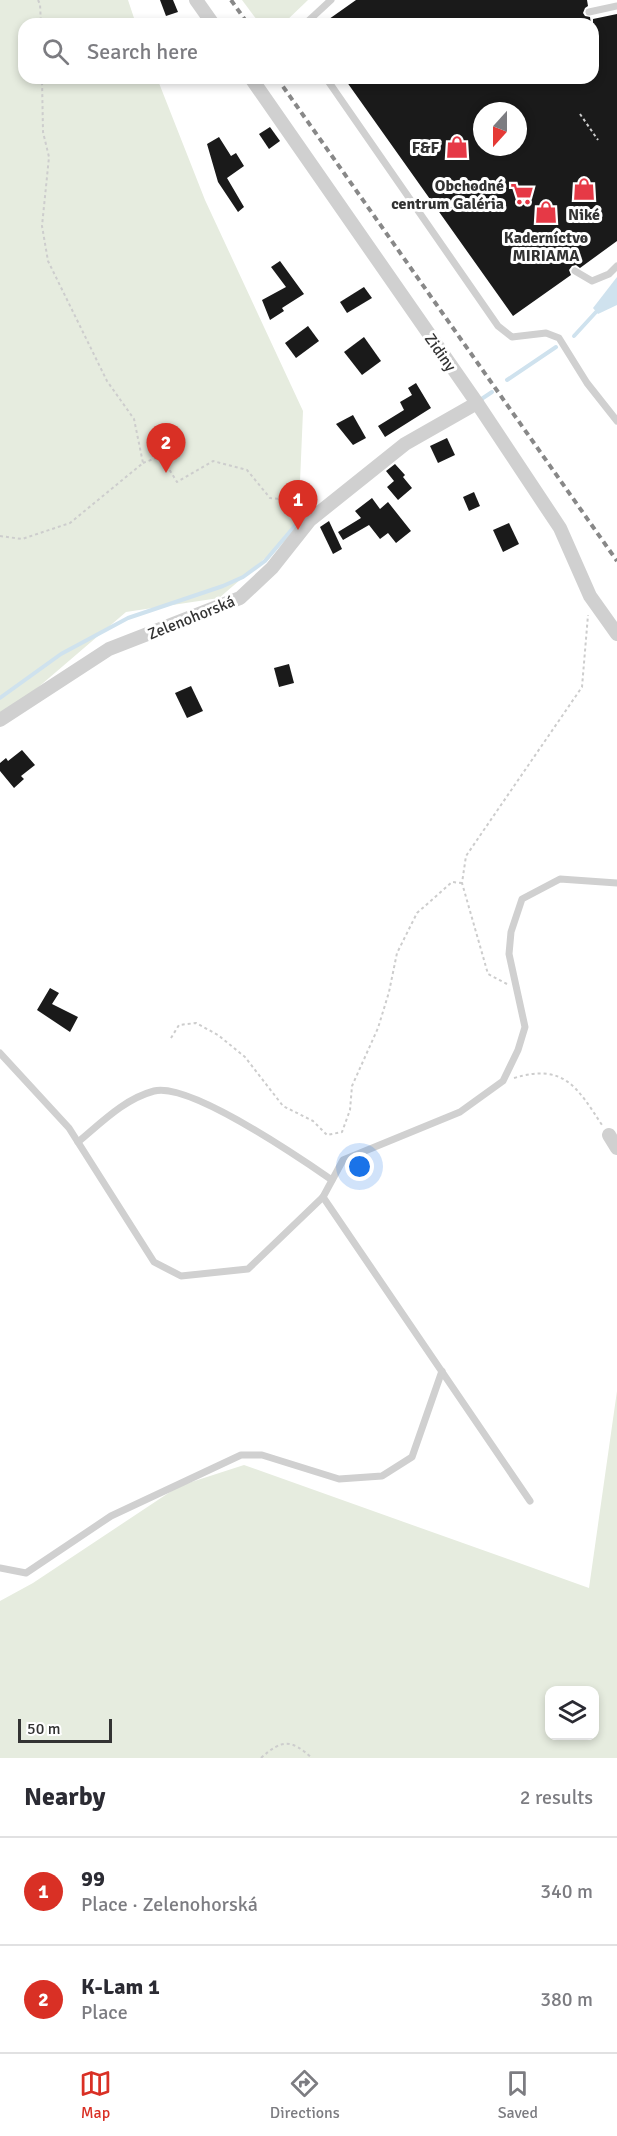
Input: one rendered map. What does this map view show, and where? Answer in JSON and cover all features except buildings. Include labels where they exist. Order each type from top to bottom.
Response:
[{"type":"street","points":[[196,0],[209,18]]},
{"type":"street","name":"Zidiny","points":[[255,84],[477,403],[560,528],[590,596],[617,634]]},
{"type":"street","name":"Zelenohorská","points":[[0,720],[110,649],[240,598],[272,568],[310,520],[405,444],[477,403]]},
{"type":"street","points":[[609,1135],[617,1148]]},
{"type":"lane","points":[[312,18],[331,0]]},
{"type":"lane","points":[[589,12],[617,6]]},
{"type":"lane","points":[[330,84],[498,326],[512,337],[546,333],[559,339],[587,383],[617,421]]},
{"type":"lane","points":[[575,271],[592,281],[609,274],[617,266]]},
{"type":"lane","points":[[0,1053],[69,1128],[154,1262],[181,1276],[248,1269],[323,1197],[343,1160],[460,1112],[503,1081],[518,1050],[525,1027],[509,954],[511,932],[522,899],[560,879],[617,883]]},
{"type":"lane","points":[[78,1142],[125,1103],[156,1090],[188,1095],[277,1143],[332,1180]]},
{"type":"lane","points":[[323,1197],[530,1501]]},
{"type":"lane","points":[[0,1569],[26,1573],[111,1516],[241,1455],[262,1455],[339,1479],[382,1476],[412,1457],[442,1371]]},
{"type":"path","points":[[38,0],[41,18]]},
{"type":"path","points":[[42,84],[43,132],[49,157],[42,226],[48,261],[107,381],[134,419],[143,463]]},
{"type":"path","points":[[580,114],[598,140]]},
{"type":"path","points":[[0,536],[22,539],[70,523],[143,463],[161,456],[177,482],[213,461],[247,470],[270,498],[304,501],[318,514]]},
{"type":"path","points":[[517,990],[488,975],[462,883],[466,856],[582,687],[590,596]]},
{"type":"path","points":[[171,1038],[179,1026],[196,1023],[218,1035],[245,1057],[283,1106],[313,1121],[327,1135],[342,1132],[350,1110],[352,1086],[381,1019],[397,952],[417,913],[452,882],[462,883]]},
{"type":"path","points":[[503,1081],[531,1073],[558,1075],[570,1083],[584,1098],[609,1135]]},
{"type":"path","points":[[261,1758],[278,1745],[289,1743],[296,1745],[312,1758]]},
{"type":"shaded area","points":[[0,0],[128,0],[134,18],[18,18],[18,84],[159,84],[205,200],[303,411],[298,530],[219,598],[126,612],[0,720]]},
{"type":"shaded area","points":[[242,0],[308,0],[289,18],[256,18]]},
{"type":"shaded area","points":[[617,1391],[617,1758],[0,1758],[0,1601],[33,1583],[179,1486],[244,1465],[589,1588]]},
{"type":"water","points":[[617,277],[617,305],[598,314],[593,308]]},
{"type":"waterway","points":[[574,336],[596,312]]},
{"type":"waterway","points":[[507,380],[556,347]]},
{"type":"waterway","points":[[480,400],[492,392]]},
{"type":"waterway","points":[[0,698],[61,654],[128,618],[243,577],[265,561],[299,521]]},
{"type":"railway","points":[[231,0],[244,18]]},
{"type":"railway","points":[[281,84],[617,561]]},
{"type":"place","name":"F&F","points":[[457,147]]},
{"type":"place","name":"Niké","points":[[584,189]]},
{"type":"place","name":"Obchodné centrum Galéria","points":[[522,194]]},
{"type":"place","name":"Kaderníctvo MIRIAMA","points":[[546,212]]},
{"type":"place","name":"K-Lam 1","points":[[166,473]]},
{"type":"place","name":"99","points":[[298,530]]}]
